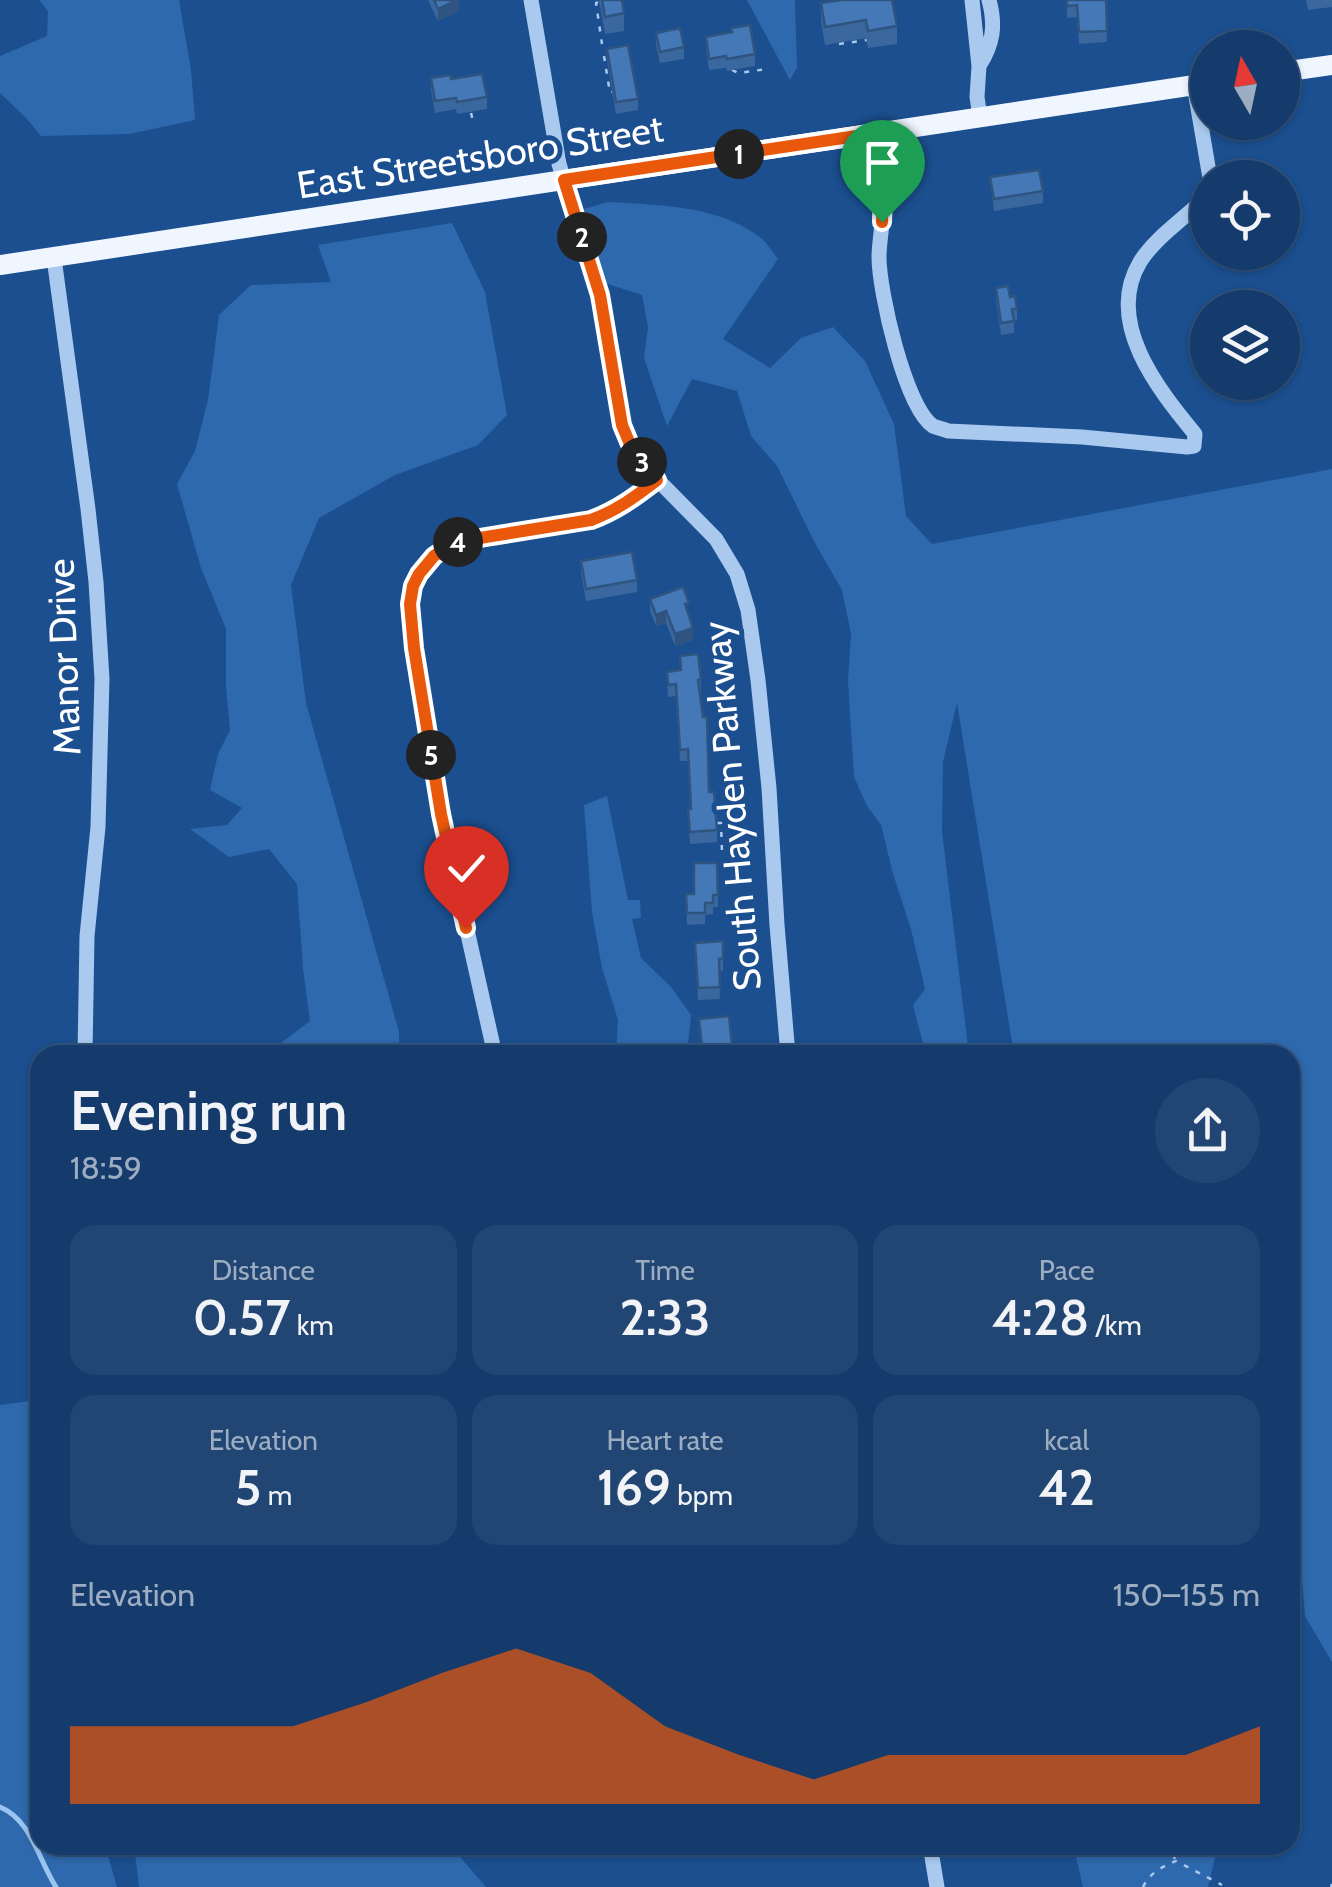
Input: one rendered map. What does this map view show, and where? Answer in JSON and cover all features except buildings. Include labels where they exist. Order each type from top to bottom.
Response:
[{"type":"main road","points":[[1300,69],[1332,65]]},
{"type":"main road","name":"East Streetsboro Street","points":[[0,264],[1190,86]]},
{"type":"street","name":"South Hayden Parkway","points":[[531,0],[559,164],[600,295],[622,425],[632,449],[657,480],[716,539],[736,574],[748,610],[770,788],[787,1045]]},
{"type":"street","points":[[972,0],[980,117]]},
{"type":"street","points":[[979,66],[992,42],[989,0]]},
{"type":"street","points":[[883,132],[880,284],[912,396],[934,426],[948,431],[1194,446],[1195,434],[1162,394],[1146,365],[1129,314],[1132,281],[1141,260],[1190,213]]},
{"type":"street","name":"Manor Drive","points":[[54,258],[88,508],[102,680],[98,826],[87,936],[85,1045]]},
{"type":"street","points":[[493,1045],[438,796],[414,648],[410,604],[413,586],[434,556],[455,542],[591,520],[626,504],[657,480]]},
{"type":"street","points":[[932,1855],[937,1887]]},
{"type":"path","points":[[600,2],[596,3],[602,44]]},
{"type":"path","points":[[839,44],[866,40]]},
{"type":"path","points":[[604,56],[612,92]]},
{"type":"path","points":[[732,70],[738,73],[768,69]]},
{"type":"path","points":[[471,111],[474,126]]},
{"type":"path","points":[[716,824],[721,823],[722,852]]},
{"type":"path","points":[[1173,1855],[1176,1861],[1222,1885]]},
{"type":"path","points":[[1142,1887],[1148,1877],[1176,1861]]},
{"type":"shaded area","points":[[39,0],[179,0],[195,120],[129,134],[41,136],[0,93],[0,56],[47,36],[48,11]]},
{"type":"shaded area","points":[[747,0],[795,0],[797,67],[790,80]]},
{"type":"shaded area","points":[[608,202],[704,212],[741,225],[763,240],[778,259],[723,339],[770,368],[801,338],[833,327],[865,361],[894,424],[906,516],[932,544],[1332,469],[1332,1662],[1305,1616],[1300,1565],[1300,1045],[1012,1045],[957,703],[943,762],[942,831],[968,1045],[923,1045],[913,1005],[925,989],[911,929],[881,825],[854,777],[848,681],[851,634],[842,590],[777,466],[751,436],[737,391],[692,379],[667,426],[644,358],[648,327],[642,295],[605,283],[584,209]]},
{"type":"shaded area","points":[[452,223],[485,292],[507,415],[478,445],[395,475],[319,518],[291,585],[306,703],[399,1032],[399,1045],[278,1045],[310,1021],[297,884],[269,849],[229,857],[190,829],[227,825],[242,808],[210,790],[218,754],[230,730],[226,629],[201,568],[177,484],[195,451],[208,400],[219,315],[251,285],[331,282],[318,245]]},
{"type":"shaded area","points":[[607,796],[628,900],[640,900],[641,918],[632,919],[641,958],[671,987],[691,1015],[688,1045],[617,1045],[618,1020],[602,968],[592,912],[584,805]]},
{"type":"shaded area","points":[[30,1401],[30,1855],[108,1855],[117,1887],[0,1887],[0,1405]]},
{"type":"shaded area","points":[[135,1855],[462,1855],[486,1887],[139,1887]]},
{"type":"shaded area","points":[[1075,1855],[1216,1855],[1208,1887],[1083,1887]]},
{"type":"waterway","points":[[0,1807],[11,1813],[30,1837]]},
{"type":"waterway","points":[[39,1855],[56,1887]]},
{"type":"route","points":[[466,928],[441,814],[414,648],[410,604],[413,586],[434,556],[455,542],[591,520],[626,504],[657,480],[632,449],[622,425],[600,295],[564,180],[883,132],[882,222]]}]
